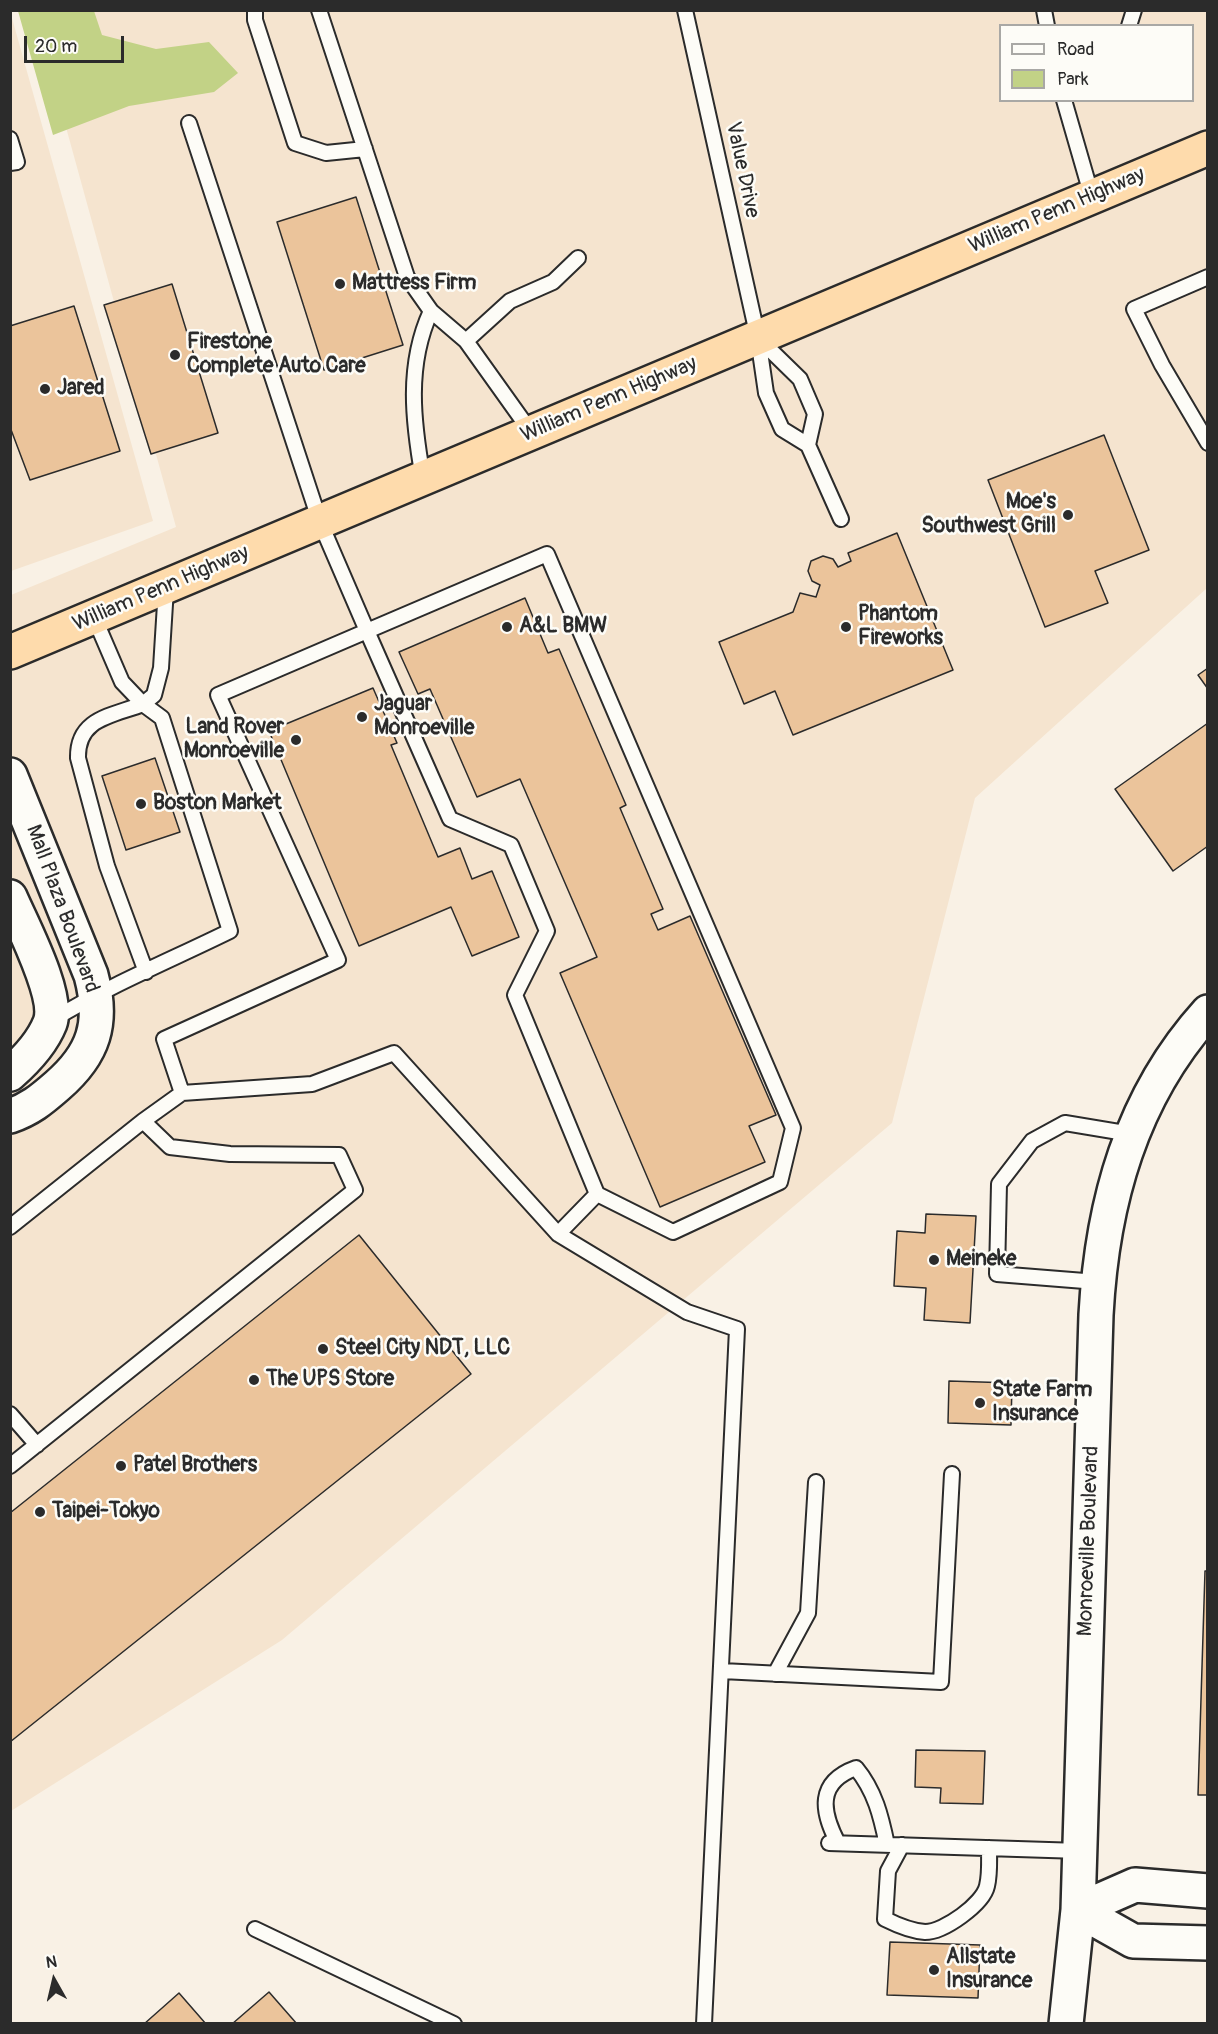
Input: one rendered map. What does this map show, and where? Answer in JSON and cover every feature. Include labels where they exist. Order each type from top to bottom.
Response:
[{"type":"highway","name":"William Penn Highway","points":[[10,652],[1208,148]]},
{"type":"main road","name":"Mall Plaza Boulevard","points":[[10,775],[91,975],[96,993],[96,1026],[83,1060],[32,1108],[10,1116]]},
{"type":"main road","name":"Mall Plaza Boulevard","points":[[10,897],[47,988],[50,1022]]},
{"type":"main road","name":"Monroeville Boulevard","points":[[1065,2024],[1078,1910],[1097,1282],[1110,1202],[1131,1134],[1161,1075],[1208,1012]]},
{"type":"main road","points":[[10,1074],[34,1050],[50,1022]]},
{"type":"main road","points":[[1078,1910],[1135,1885],[1208,1891]]},
{"type":"main road","points":[[1078,1910],[1132,1941],[1208,1943]]},
{"type":"lane","points":[[255,10],[255,20],[295,143],[326,153],[365,149]]},
{"type":"lane","points":[[319,10],[407,277],[430,311],[466,341],[531,432]]},
{"type":"lane","name":"Value Drive","points":[[685,10],[758,338],[766,393],[782,429],[808,445]]},
{"type":"lane","points":[[1065,102],[1092,197]]},
{"type":"lane","points":[[182,1093],[164,1039],[338,960],[218,695],[367,631],[547,554],[793,1128],[780,1182],[673,1232],[597,1194],[515,995],[547,931],[511,845],[450,819],[367,631],[320,522],[189,123]]},
{"type":"lane","points":[[10,139],[16,162],[10,163]]},
{"type":"lane","points":[[466,341],[510,301],[553,282],[578,258]]},
{"type":"lane","points":[[1208,277],[1134,309],[1162,365],[1208,443]]},
{"type":"lane","points":[[423,478],[413,417],[414,382],[419,335],[430,311]]},
{"type":"lane","points":[[758,338],[800,379],[815,414],[808,445],[841,519]]},
{"type":"lane","points":[[146,972],[107,866],[84,787],[78,743],[84,730],[97,721],[143,704],[154,695],[161,668],[166,587]]},
{"type":"lane","points":[[50,1022],[96,993],[146,972],[230,931],[162,718],[143,704],[122,682],[94,617]]},
{"type":"lane","points":[[10,1227],[143,1121],[182,1093],[312,1084],[394,1053],[558,1234],[687,1312],[737,1329],[704,2024]]},
{"type":"lane","points":[[10,1466],[355,1190],[339,1155],[230,1154],[170,1146],[143,1121]]},
{"type":"lane","points":[[1097,1282],[998,1274],[999,1184],[1032,1141],[1065,1123],[1131,1134]]},
{"type":"lane","points":[[558,1234],[597,1194]]},
{"type":"lane","points":[[10,1414],[37,1445]]},
{"type":"lane","points":[[722,1671],[941,1682],[952,1474]]},
{"type":"lane","points":[[775,1674],[808,1613],[816,1482]]},
{"type":"lane","points":[[887,1845],[879,1808],[869,1784],[856,1767],[842,1773],[828,1786],[826,1808],[833,1843],[887,1845],[1080,1851]]},
{"type":"lane","points":[[902,1845],[888,1871],[885,1919],[900,1927],[927,1932],[951,1923],[980,1898],[987,1887],[989,1848]]},
{"type":"lane","points":[[255,1929],[454,2024]]},
{"type":"shaded area","points":[[10,11],[153,521],[11,571],[10,571]]},
{"type":"shaded area","points":[[34,11],[1207,11],[1207,588],[975,798],[892,1123],[282,1640],[11,1811],[11,595],[176,527]]},
{"type":"green space","points":[[18,11],[94,11],[102,35],[156,49],[209,42],[238,73],[214,92],[129,106],[53,135]]},
{"type":"building","name":"Mattress Firm","points":[[356,197],[403,345],[324,370],[277,222]]},
{"type":"building","points":[[172,284],[218,433],[151,454],[104,305]]},
{"type":"building","points":[[74,306],[120,451],[30,480],[10,427],[10,326]]},
{"type":"building","name":"Moe's Southwest Grill","points":[[1104,435],[1149,550],[1095,571],[1108,603],[1045,627],[988,480]]},
{"type":"building","name":"Phantom Fireworks","points":[[897,533],[953,670],[793,735],[775,691],[744,704],[719,642],[793,612],[800,593],[816,597],[820,585],[812,581],[808,571],[811,561],[823,556],[833,559],[838,567],[851,561],[848,553]]},
{"type":"building","points":[[525,598],[548,653],[559,649],[626,805],[620,808],[663,909],[651,914],[658,930],[690,916],[776,1115],[749,1126],[765,1162],[660,1207],[560,973],[597,957],[520,779],[477,797],[430,689],[418,694],[399,652]]},
{"type":"building","points":[[1208,668],[1208,689],[1198,675]]},
{"type":"building","points":[[373,688],[397,743],[391,745],[438,857],[460,848],[472,879],[492,871],[519,937],[472,956],[451,907],[359,946],[269,731]]},
{"type":"building","points":[[1208,723],[1208,846],[1173,871],[1115,789]]},
{"type":"building","name":"Boston Market","points":[[155,758],[180,832],[126,850],[102,776]]},
{"type":"building","name":"Meineke","points":[[926,1214],[976,1216],[970,1323],[924,1320],[926,1288],[894,1286],[897,1231],[925,1233]]},
{"type":"building","points":[[359,1235],[471,1374],[10,1742],[10,1513]]},
{"type":"building","name":"State Farm Insurance","points":[[949,1381],[1012,1383],[1011,1425],[948,1423]]},
{"type":"building","points":[[1205,1571],[1208,1571],[1208,1795],[1198,1795]]},
{"type":"building","points":[[916,1750],[985,1751],[983,1804],[940,1803],[941,1788],[915,1787]]},
{"type":"building","name":"Allstate Insurance","points":[[890,1942],[980,1945],[978,1998],[887,1995]]},
{"type":"building","points":[[269,1992],[297,2024],[232,2024]]},
{"type":"building","points":[[179,1993],[206,2024],[144,2024]]},
{"type":"place","name":"Mattress Firm","points":[[340,284]]},
{"type":"place","name":"Firestone Complete Auto Care","points":[[175,355]]},
{"type":"place","name":"Jared","points":[[45,389]]},
{"type":"place","name":"Moe's Southwest Grill","points":[[1068,515]]},
{"type":"place","name":"A&L BMW","points":[[507,627]]},
{"type":"place","name":"Phantom Fireworks","points":[[846,627]]},
{"type":"place","name":"Jaguar Monroeville","points":[[362,717]]},
{"type":"place","name":"Land Rover Monroeville","points":[[296,740]]},
{"type":"place","name":"Boston Market","points":[[141,804]]},
{"type":"place","name":"Meineke","points":[[934,1260]]},
{"type":"place","name":"Steel City NDT, LLC","points":[[323,1349]]},
{"type":"place","name":"The UPS Store","points":[[254,1380]]},
{"type":"place","name":"State Farm Insurance","points":[[980,1403]]},
{"type":"place","name":"Patel Brothers","points":[[121,1466]]},
{"type":"place","name":"Taipei-Tokyo","points":[[40,1512]]},
{"type":"place","name":"Allstate Insurance","points":[[934,1970]]}]
